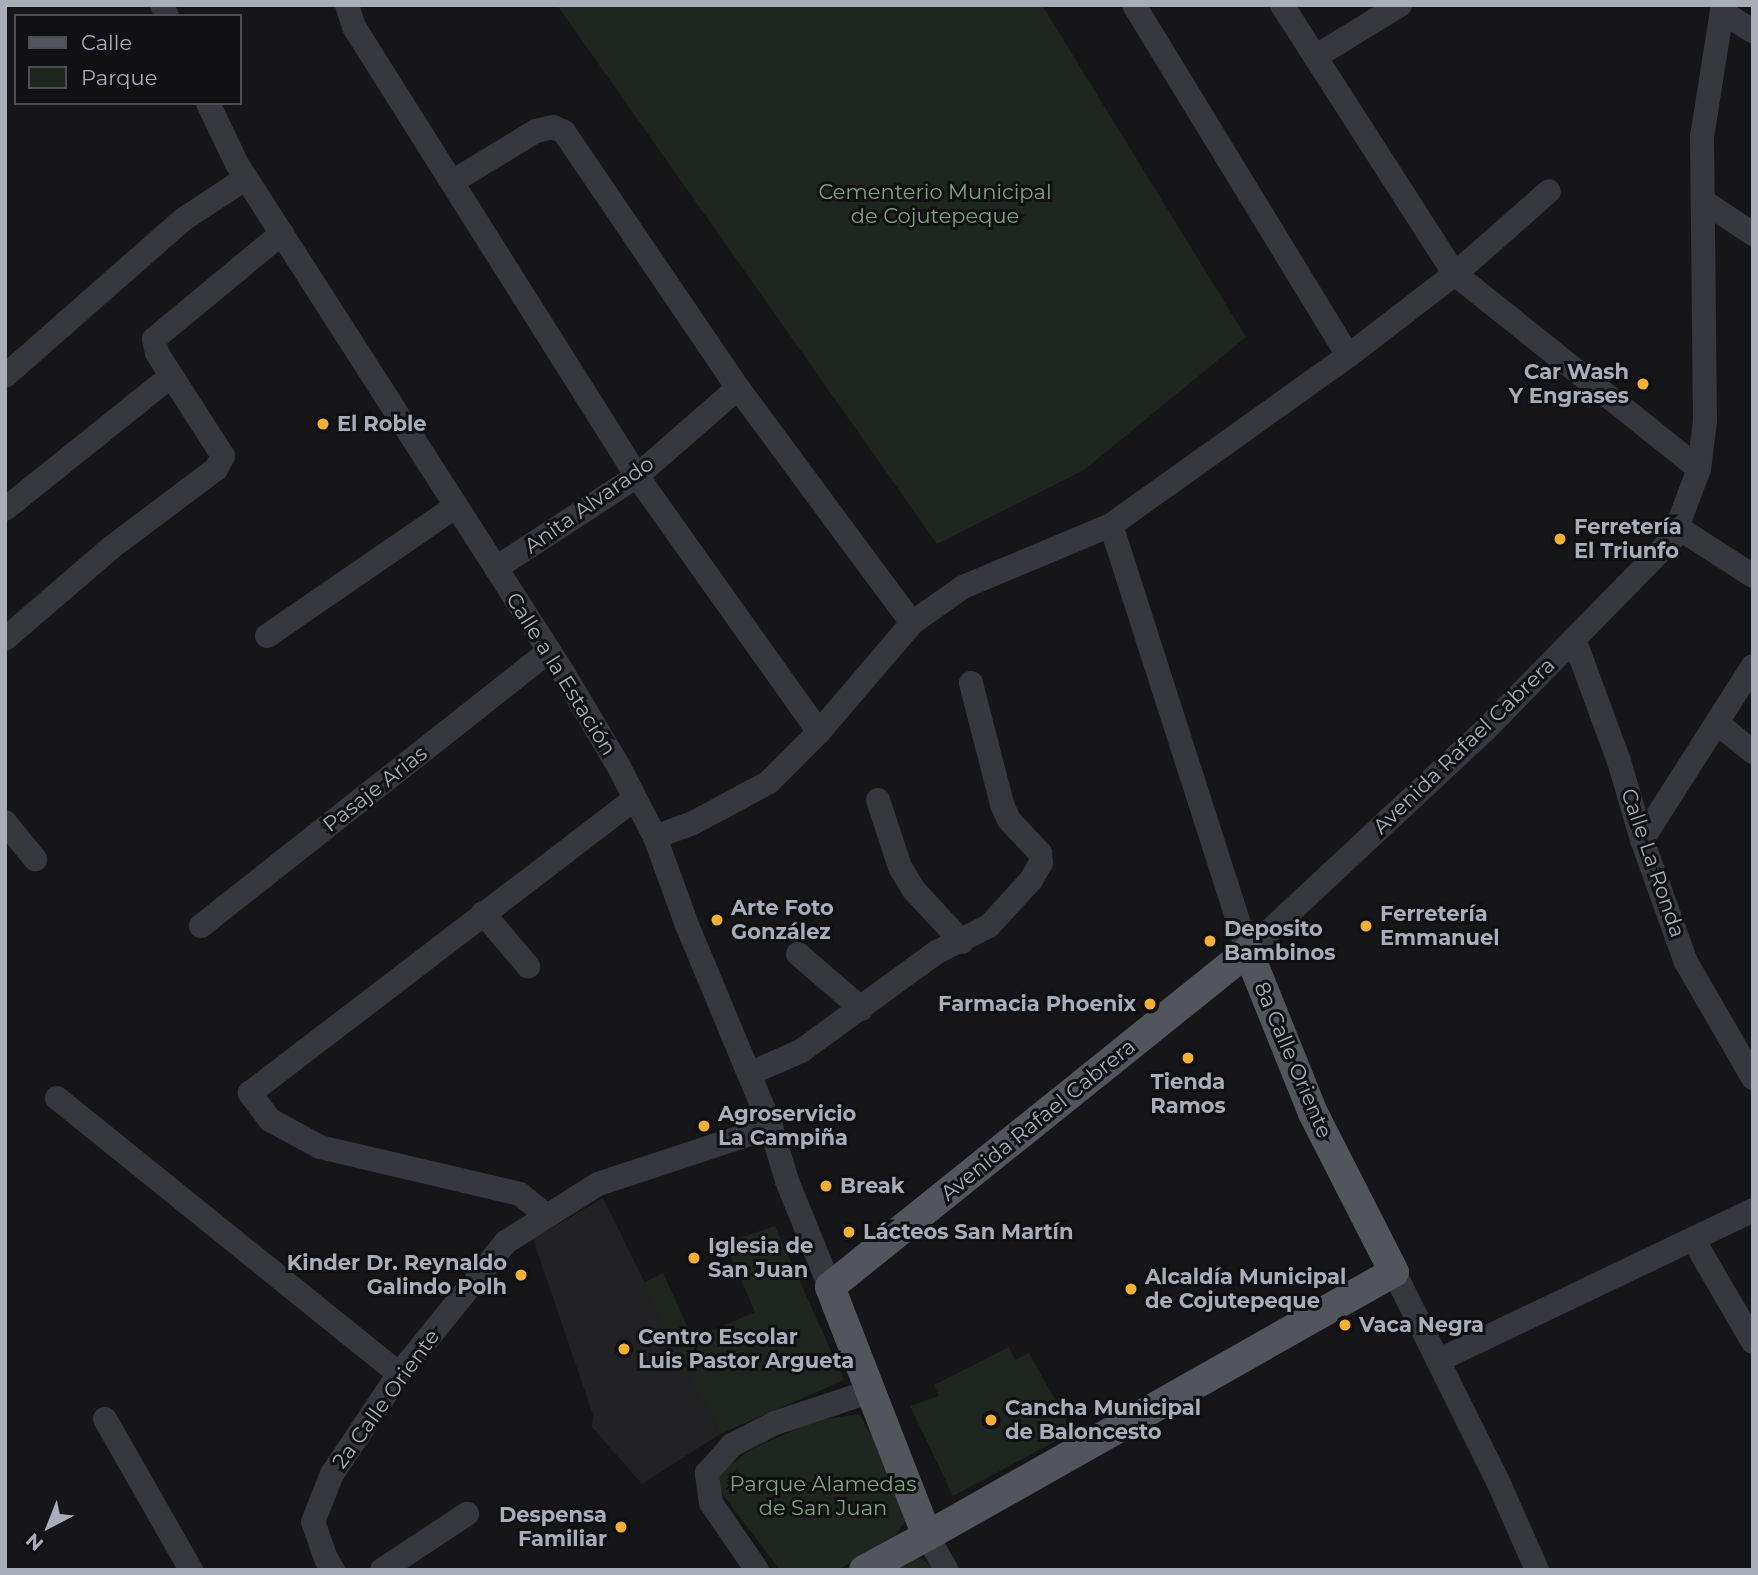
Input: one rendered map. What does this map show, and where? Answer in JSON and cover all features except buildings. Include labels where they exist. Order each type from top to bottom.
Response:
[{"type":"main road","name":"8a Calle Oriente","points":[[1248,951],[1313,1113],[1394,1272]]},
{"type":"main road","name":"Avenida Rafael Cabrera","points":[[830,1287],[1248,951]]},
{"type":"main road","points":[[864,1570],[1394,1272]]},
{"type":"main road","points":[[830,1287],[927,1536]]},
{"type":"street","points":[[347,5],[354,27],[637,476],[819,732]]},
{"type":"street","points":[[1134,5],[1348,356]]},
{"type":"street","points":[[1282,5],[1455,274],[1699,469]]},
{"type":"street","points":[[1315,57],[1399,5]]},
{"type":"street","points":[[1723,9],[1753,31]]},
{"type":"street","name":"Avenida Rafael Cabrera","points":[[1248,951],[1485,730],[1673,538],[1699,469],[1705,421],[1703,137],[1723,9]]},
{"type":"street","name":"Calle a la Estación","points":[[209,105],[246,178],[496,568],[619,768],[655,837],[687,925],[771,1127],[787,1181],[830,1287]]},
{"type":"street","points":[[452,182],[536,131],[553,127],[564,132],[740,392],[912,623]]},
{"type":"street","points":[[5,376],[184,219],[246,178]]},
{"type":"street","points":[[655,837],[693,823],[769,782],[819,732],[912,623],[963,587],[1111,525],[1348,356],[1455,274],[1549,191]]},
{"type":"street","points":[[1703,201],[1753,234]]},
{"type":"street","points":[[5,639],[111,547],[216,469],[223,456],[157,354],[154,339],[282,233]]},
{"type":"street","points":[[5,509],[171,376]]},
{"type":"street","name":"Anita Alvarado","points":[[496,568],[637,476],[740,392]]},
{"type":"street","points":[[267,636],[456,506]]},
{"type":"street","name":"8a Calle Oriente","points":[[1111,525],[1248,951]]},
{"type":"street","points":[[1677,527],[1753,576]]},
{"type":"street","name":"Calle La Ronda","points":[[1574,639],[1619,761],[1642,840],[1686,962],[1753,1078]]},
{"type":"street","name":"Pasaje Arias","points":[[201,926],[548,651]]},
{"type":"street","points":[[1642,840],[1753,666]]},
{"type":"street","points":[[749,1074],[801,1051],[937,952],[962,942],[989,926],[1031,880],[1041,863],[1040,853],[1009,820],[1002,804],[971,683]]},
{"type":"street","points":[[1717,723],[1753,752]]},
{"type":"street","points":[[547,1216],[513,1192],[320,1147],[270,1120],[250,1093],[634,799]]},
{"type":"street","points":[[878,800],[900,867],[913,889],[962,942]]},
{"type":"street","points":[[5,822],[35,859]]},
{"type":"street","points":[[483,913],[528,966]]},
{"type":"street","points":[[798,954],[862,1009]]},
{"type":"street","points":[[58,1098],[399,1374]]},
{"type":"street","name":"2a Calle Oriente","points":[[322,1566],[313,1522],[332,1474],[399,1374],[506,1241],[598,1184],[771,1127]]},
{"type":"street","points":[[1439,1360],[1753,1210]]},
{"type":"street","points":[[1693,1239],[1753,1342]]},
{"type":"street","name":"8a Calle Oriente","points":[[1394,1272],[1439,1360],[1537,1570]]},
{"type":"street","points":[[757,1570],[710,1503],[706,1473],[732,1445],[775,1423],[872,1391]]},
{"type":"street","points":[[104,1419],[191,1570]]},
{"type":"street","points":[[382,1570],[467,1514]]},
{"type":"street","points":[[927,1536],[947,1570]]},
{"type":"shaded area","name":"Centro Escolar Luis Pastor Argueta","points":[[603,1198],[720,1434],[642,1484],[592,1427],[593,1415],[533,1239]]},
{"type":"green space","name":"Cementerio Municipal de Cojutepeque","points":[[557,5],[1042,5],[1246,337],[1084,470],[937,544]]},
{"type":"green space","points":[[775,1226],[844,1380],[720,1434],[643,1283],[663,1273],[693,1339],[755,1312],[725,1243]]},
{"type":"green space","name":"Cancha Municipal de Baloncesto","points":[[1009,1347],[1015,1360],[1029,1353],[1073,1432],[953,1496],[910,1406],[939,1396],[934,1385]]},
{"type":"green space","name":"Parque Alamedas de San Juan","points":[[859,1414],[891,1469],[911,1513],[892,1540],[837,1570],[780,1570],[723,1495],[718,1480],[729,1466],[752,1449],[814,1421]]},
{"type":"green space","points":[[913,1555],[926,1561],[934,1570],[883,1570]]},
{"type":"place","name":"Car Wash Y Engrases","points":[[1643,384]]},
{"type":"place","name":"El Roble","points":[[323,424]]},
{"type":"place","name":"Ferretería El Triunfo","points":[[1560,539]]},
{"type":"place","name":"Arte Foto González","points":[[717,920]]},
{"type":"place","name":"Ferretería Emmanuel","points":[[1366,926]]},
{"type":"place","name":"Deposito Bambinos","points":[[1210,941]]},
{"type":"place","name":"Farmacia Phoenix","points":[[1150,1004]]},
{"type":"place","name":"Tienda Ramos","points":[[1188,1058]]},
{"type":"place","name":"Agroservicio La Campiña","points":[[704,1126]]},
{"type":"place","name":"Break","points":[[826,1186]]},
{"type":"place","name":"Lácteos San Martín","points":[[849,1232]]},
{"type":"place","name":"Iglesia de San Juan","points":[[694,1258]]},
{"type":"place","name":"Kinder Dr. Reynaldo Galindo Polh","points":[[521,1275]]},
{"type":"place","name":"Alcaldía Municipal de Cojutepeque","points":[[1131,1289]]},
{"type":"place","name":"Vaca Negra","points":[[1345,1325]]},
{"type":"place","name":"Centro Escolar Luis Pastor Argueta","points":[[624,1349]]},
{"type":"place","name":"Cancha Municipal de Baloncesto","points":[[991,1420]]},
{"type":"place","name":"Despensa Familiar","points":[[621,1527]]}]
